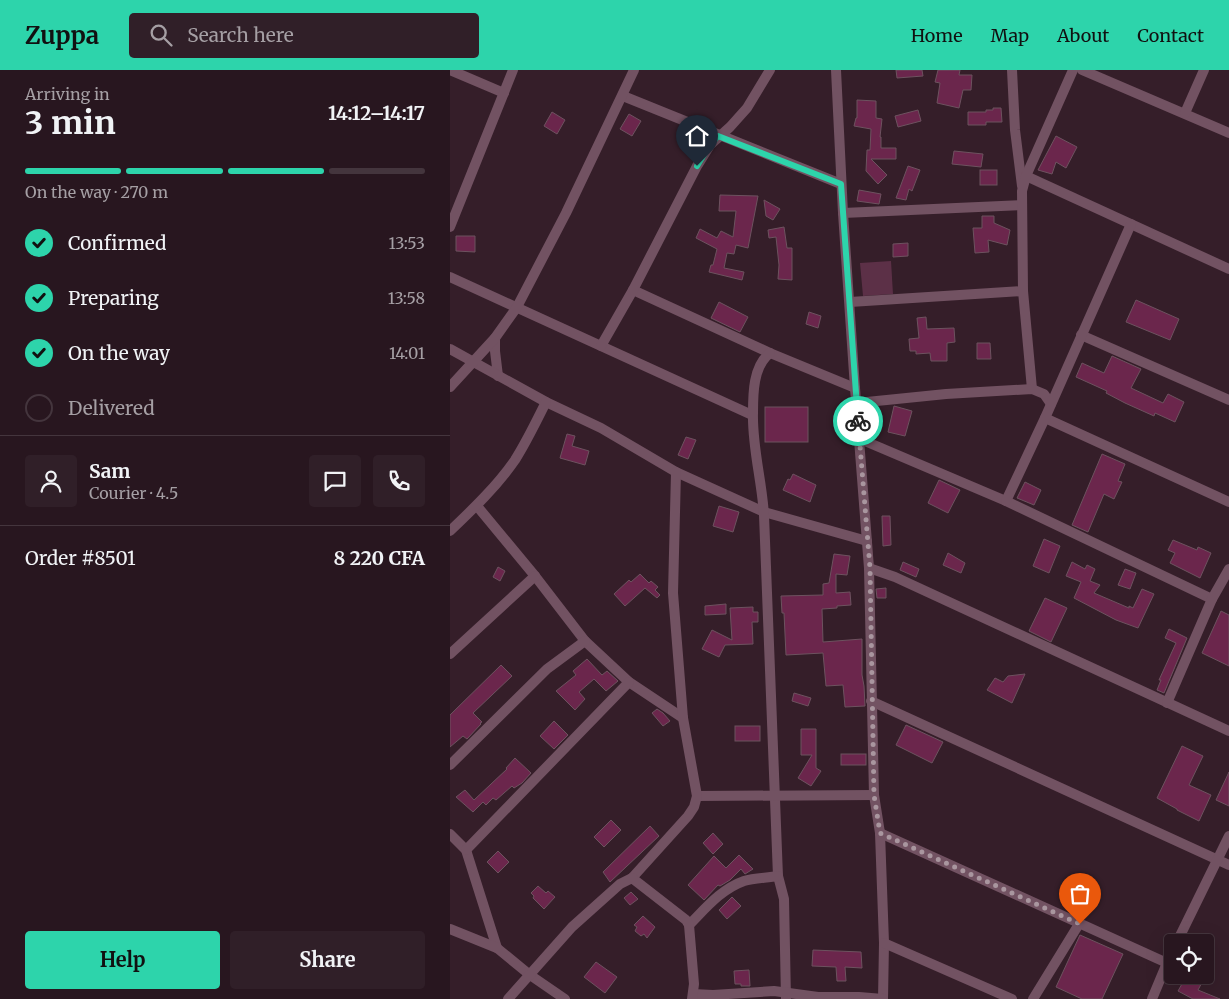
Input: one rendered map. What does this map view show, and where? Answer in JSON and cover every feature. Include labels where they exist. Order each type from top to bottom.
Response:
[{"type":"street","points":[[450,70],[504,93]]},
{"type":"street","points":[[450,227],[513,70]]},
{"type":"street","points":[[450,387],[495,338],[518,307],[623,96],[634,70]]},
{"type":"street","points":[[601,346],[633,290],[697,166],[710,145],[730,127],[746,108],[770,70]]},
{"type":"street","points":[[632,878],[686,920],[689,925],[693,996],[759,991],[786,996],[883,999],[884,943],[880,833],[874,795],[871,700],[870,568],[856,403],[841,184],[836,70]]},
{"type":"street","points":[[1012,70],[1015,130],[1022,191],[1023,292],[1032,389]]},
{"type":"street","points":[[1022,191],[1026,176],[1073,70]]},
{"type":"street","points":[[1082,70],[1229,132]]},
{"type":"street","points":[[1185,113],[1204,70]]},
{"type":"street","points":[[623,96],[718,136],[841,184]]},
{"type":"street","points":[[1026,176],[1229,269]]},
{"type":"street","points":[[843,213],[1021,205]]},
{"type":"street","points":[[1006,501],[1131,224]]},
{"type":"street","points":[[450,277],[752,415]]},
{"type":"street","points":[[633,290],[770,353],[855,388]]},
{"type":"street","points":[[850,302],[1023,292]]},
{"type":"street","points":[[1081,335],[1229,400]]},
{"type":"street","points":[[495,338],[498,376]]},
{"type":"street","points":[[450,349],[546,402],[601,428],[676,472],[764,512],[868,541]]},
{"type":"street","points":[[770,353],[764,358],[759,367],[752,415],[764,512],[774,795],[778,876],[784,899],[786,996]]},
{"type":"street","points":[[856,403],[946,394],[1032,389],[1044,394],[1051,404]]},
{"type":"street","points":[[450,531],[477,506],[514,462],[529,438],[546,402]]},
{"type":"street","points":[[1045,418],[1229,502]]},
{"type":"street","points":[[860,439],[1006,501],[1212,599]]},
{"type":"street","points":[[508,999],[572,927],[620,884],[632,878],[694,807],[697,796],[683,718],[673,593],[676,472]]},
{"type":"street","points":[[477,506],[535,576],[585,641],[628,682],[683,718]]},
{"type":"street","points":[[870,568],[1229,731]]},
{"type":"street","points":[[1167,703],[1212,599],[1229,569]]},
{"type":"street","points":[[450,654],[535,576]]},
{"type":"street","points":[[450,765],[547,669],[585,641]]},
{"type":"street","points":[[466,850],[554,756],[628,682]]},
{"type":"street","points":[[871,700],[1229,865]]},
{"type":"street","points":[[697,796],[874,795]]},
{"type":"street","points":[[880,833],[1164,962]]},
{"type":"street","points":[[450,834],[466,850],[496,948]]},
{"type":"street","points":[[1181,934],[1229,836]]},
{"type":"street","points":[[689,925],[731,887],[744,881],[778,876]]},
{"type":"street","points":[[1033,999],[1080,924]]},
{"type":"street","points":[[450,929],[496,948],[530,975],[565,999]]},
{"type":"street","points":[[884,943],[1012,999]]},
{"type":"street","points":[[1152,999],[1164,970]]},
{"type":"shaded area","points":[[891,261],[893,294],[863,296],[860,263]]},
{"type":"building","points":[[896,70],[922,70],[923,76],[897,78]]},
{"type":"building","points":[[938,70],[960,70],[959,75],[972,75],[971,90],[963,90],[959,108],[937,103],[940,83],[935,82]]},
{"type":"building","points":[[857,100],[876,101],[876,118],[882,119],[881,148],[896,148],[896,159],[871,159],[887,175],[878,184],[866,171],[871,129],[854,126],[857,118]]},
{"type":"building","points":[[993,108],[1001,108],[1002,122],[986,122],[986,125],[968,125],[968,112],[986,112],[986,110],[993,110]]},
{"type":"building","points":[[918,110],[921,121],[898,127],[895,116]]},
{"type":"building","points":[[552,112],[565,120],[557,134],[544,126]]},
{"type":"building","points":[[629,114],[641,121],[632,136],[620,129]]},
{"type":"building","points":[[1056,136],[1077,147],[1066,168],[1056,162],[1052,174],[1038,170]]},
{"type":"building","points":[[954,151],[983,154],[981,167],[952,164]]},
{"type":"building","points":[[908,166],[920,170],[912,191],[909,189],[906,200],[896,198]]},
{"type":"building","points":[[980,170],[997,170],[997,185],[980,185]]},
{"type":"building","points":[[859,190],[881,194],[879,204],[857,201]]},
{"type":"building","points":[[720,195],[758,196],[748,248],[736,245],[734,254],[727,253],[724,268],[744,272],[742,280],[709,272],[717,249],[696,238],[700,229],[717,238],[721,231],[733,237],[736,211],[719,211]]},
{"type":"building","points":[[764,200],[780,209],[773,220],[766,216]]},
{"type":"building","points":[[982,216],[994,216],[994,223],[1010,230],[1007,245],[988,240],[989,252],[975,253],[973,228],[982,228]]},
{"type":"building","points":[[784,227],[787,248],[792,248],[792,280],[778,279],[779,265],[776,237],[769,238],[768,230]]},
{"type":"building","points":[[456,236],[475,236],[475,252],[456,251]]},
{"type":"building","points":[[908,243],[908,256],[893,257],[893,244]]},
{"type":"building","points":[[1136,300],[1179,319],[1170,340],[1126,322]]},
{"type":"building","points":[[719,302],[748,317],[740,332],[711,318]]},
{"type":"building","points":[[809,312],[821,316],[818,328],[806,324]]},
{"type":"building","points":[[926,317],[927,329],[954,328],[955,342],[947,343],[947,361],[931,361],[930,353],[916,354],[916,351],[910,351],[909,339],[919,338],[917,318]]},
{"type":"building","points":[[977,343],[990,343],[991,359],[977,359]]},
{"type":"building","points":[[1112,356],[1141,369],[1131,388],[1163,403],[1168,394],[1184,402],[1175,422],[1155,413],[1154,416],[1125,403],[1106,393],[1107,391],[1076,377],[1082,363],[1104,373]]},
{"type":"building","points":[[894,406],[912,411],[905,436],[888,432]]},
{"type":"building","points":[[765,407],[808,407],[808,442],[765,442]]},
{"type":"building","points":[[567,434],[575,436],[572,446],[589,451],[585,465],[560,458]]},
{"type":"building","points":[[686,437],[696,440],[688,459],[678,455]]},
{"type":"building","points":[[1102,454],[1125,464],[1118,481],[1122,482],[1114,499],[1104,494],[1088,532],[1072,525]]},
{"type":"building","points":[[793,474],[816,485],[810,502],[783,490],[788,479],[790,480]]},
{"type":"building","points":[[939,480],[960,490],[948,513],[928,503]]},
{"type":"building","points":[[1025,482],[1041,490],[1034,505],[1017,498]]},
{"type":"building","points":[[719,506],[739,512],[733,532],[713,526]]},
{"type":"building","points":[[882,516],[890,516],[891,545],[883,546]]},
{"type":"building","points":[[1044,539],[1060,546],[1049,573],[1033,566]]},
{"type":"building","points":[[1173,540],[1197,550],[1198,547],[1211,553],[1200,578],[1170,563],[1175,553],[1168,550]]},
{"type":"building","points":[[948,553],[965,563],[961,573],[943,565]]},
{"type":"building","points":[[834,554],[850,556],[847,575],[836,574],[836,593],[850,592],[851,605],[822,609],[823,642],[862,639],[862,675],[865,706],[845,707],[843,685],[826,686],[823,653],[786,655],[784,613],[782,613],[781,596],[823,595],[823,584],[829,583]]},
{"type":"building","points":[[903,562],[919,569],[916,577],[900,570]]},
{"type":"building","points":[[1072,562],[1085,569],[1087,565],[1095,569],[1090,581],[1100,585],[1094,593],[1129,608],[1129,606],[1133,608],[1142,589],[1154,594],[1138,628],[1116,620],[1074,598],[1081,582],[1066,576]]},
{"type":"building","points":[[498,567],[505,571],[500,581],[493,577]]},
{"type":"building","points":[[1125,569],[1136,573],[1130,589],[1118,585]]},
{"type":"building","points":[[640,574],[649,583],[651,581],[658,587],[655,590],[660,595],[657,598],[645,588],[625,606],[614,594],[629,580],[631,582]]},
{"type":"building","points":[[886,588],[886,598],[877,598],[876,589]]},
{"type":"building","points":[[1045,598],[1067,608],[1051,642],[1029,631]]},
{"type":"building","points":[[726,604],[726,614],[705,615],[705,606]]},
{"type":"building","points":[[753,607],[753,612],[758,612],[758,622],[752,622],[753,644],[725,645],[719,657],[702,649],[712,630],[732,640],[730,608]]},
{"type":"building","points":[[1221,611],[1229,615],[1229,666],[1202,653]]},
{"type":"building","points":[[1169,629],[1187,638],[1164,693],[1157,690],[1161,680],[1159,680],[1176,643],[1165,638]]},
{"type":"building","points":[[587,659],[602,675],[607,671],[618,681],[606,691],[594,679],[579,692],[585,699],[575,710],[556,691],[576,675],[573,671]]},
{"type":"building","points":[[501,665],[512,676],[473,713],[482,722],[481,724],[467,739],[463,736],[450,747],[450,715]]},
{"type":"building","points":[[1025,674],[1012,703],[987,690],[995,678],[1003,682],[1008,676]]},
{"type":"building","points":[[794,693],[811,698],[808,706],[792,701]]},
{"type":"building","points":[[657,709],[670,721],[663,726],[652,713]]},
{"type":"building","points":[[554,721],[568,735],[554,749],[540,736]]},
{"type":"building","points":[[906,725],[943,742],[932,763],[896,745]]},
{"type":"building","points":[[735,726],[760,726],[760,741],[735,741]]},
{"type":"building","points":[[801,729],[816,729],[816,768],[821,771],[811,786],[798,778],[812,755],[801,755]]},
{"type":"building","points":[[1182,746],[1203,756],[1189,785],[1211,795],[1199,821],[1157,798]]},
{"type":"building","points":[[841,754],[866,754],[866,765],[841,765]]},
{"type":"building","points":[[515,758],[531,773],[522,783],[514,788],[512,786],[496,800],[493,798],[486,805],[483,802],[473,812],[456,797],[465,790],[474,800],[507,769]]},
{"type":"building","points":[[1229,772],[1229,806],[1216,800]]},
{"type":"building","points":[[611,820],[621,830],[604,847],[594,837]]},
{"type":"building","points":[[650,826],[659,836],[610,882],[603,872]]},
{"type":"building","points":[[713,833],[723,844],[713,854],[703,843]]},
{"type":"building","points":[[498,851],[509,862],[498,873],[487,862]]},
{"type":"building","points":[[739,855],[753,869],[745,874],[741,869],[730,880],[720,886],[718,885],[704,900],[688,885],[714,856],[726,868]]},
{"type":"building","points":[[538,886],[546,893],[548,891],[555,897],[544,909],[533,898],[534,896],[531,893]]},
{"type":"building","points":[[631,892],[638,899],[630,905],[624,898]]},
{"type":"building","points":[[732,897],[741,906],[727,919],[719,910]]},
{"type":"building","points":[[643,916],[655,927],[647,938],[644,934],[641,936],[635,931],[637,927],[634,925]]},
{"type":"building","points":[[1080,935],[1123,954],[1102,999],[1082,999],[1056,987]]},
{"type":"building","points":[[813,950],[861,952],[862,968],[845,967],[846,981],[837,981],[836,967],[812,966]]},
{"type":"building","points":[[596,962],[617,977],[605,993],[584,977]]},
{"type":"building","points":[[749,970],[750,986],[735,984],[734,971]]},
{"type":"building","points":[[1182,984],[1201,984],[1198,990],[1220,999],[1193,999],[1178,991]]},
{"type":"way so far","points":[[858,421],[870,568],[874,795],[880,833],[1080,924]]},
{"type":"route","points":[[697,166],[718,136],[841,184],[858,421]]}]
